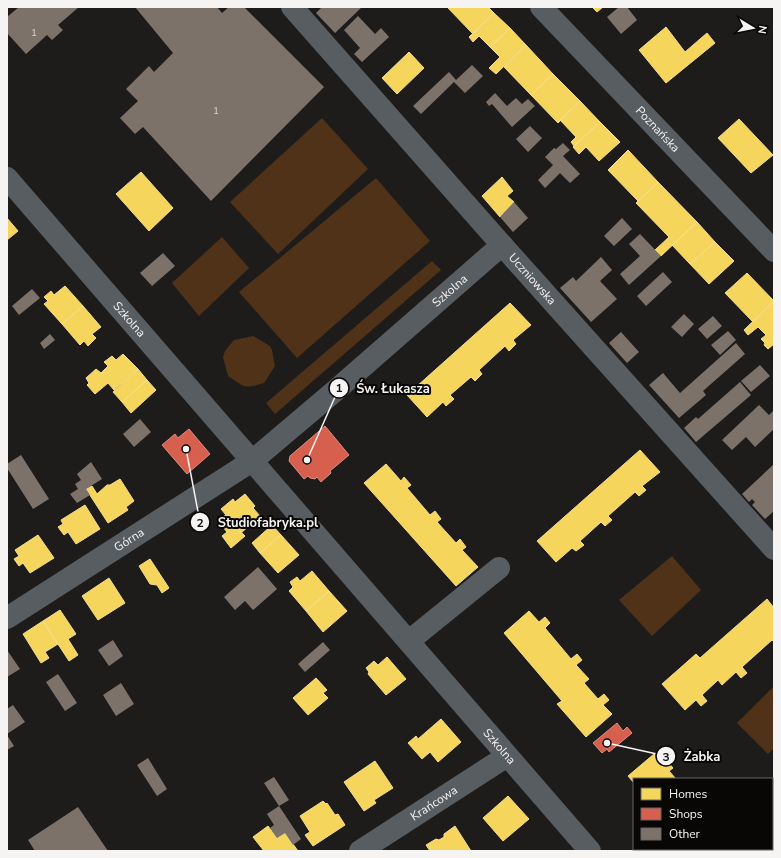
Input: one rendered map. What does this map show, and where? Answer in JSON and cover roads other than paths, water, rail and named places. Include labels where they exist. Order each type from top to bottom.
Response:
[{"type":"street","name":"Uczniowska","points":[[292,7],[502,245],[774,549]]},
{"type":"street","name":"Poznańska","points":[[541,7],[774,251]]},
{"type":"street","name":"Szkolna","points":[[7,178],[590,851]]},
{"type":"street","name":"Szkolna","points":[[252,461],[502,245]]},
{"type":"street","name":"Górna","points":[[7,618],[252,461]]},
{"type":"street","points":[[409,641],[499,568]]},
{"type":"street","name":"Krańcowa","points":[[360,851],[507,756]]},
{"type":"place","name":"Studiofabryka.pl","points":[[186,449]]},
{"type":"place","name":"Św. Łukasza","points":[[307,460]]},
{"type":"place","name":"Żabka","points":[[607,743]]}]
